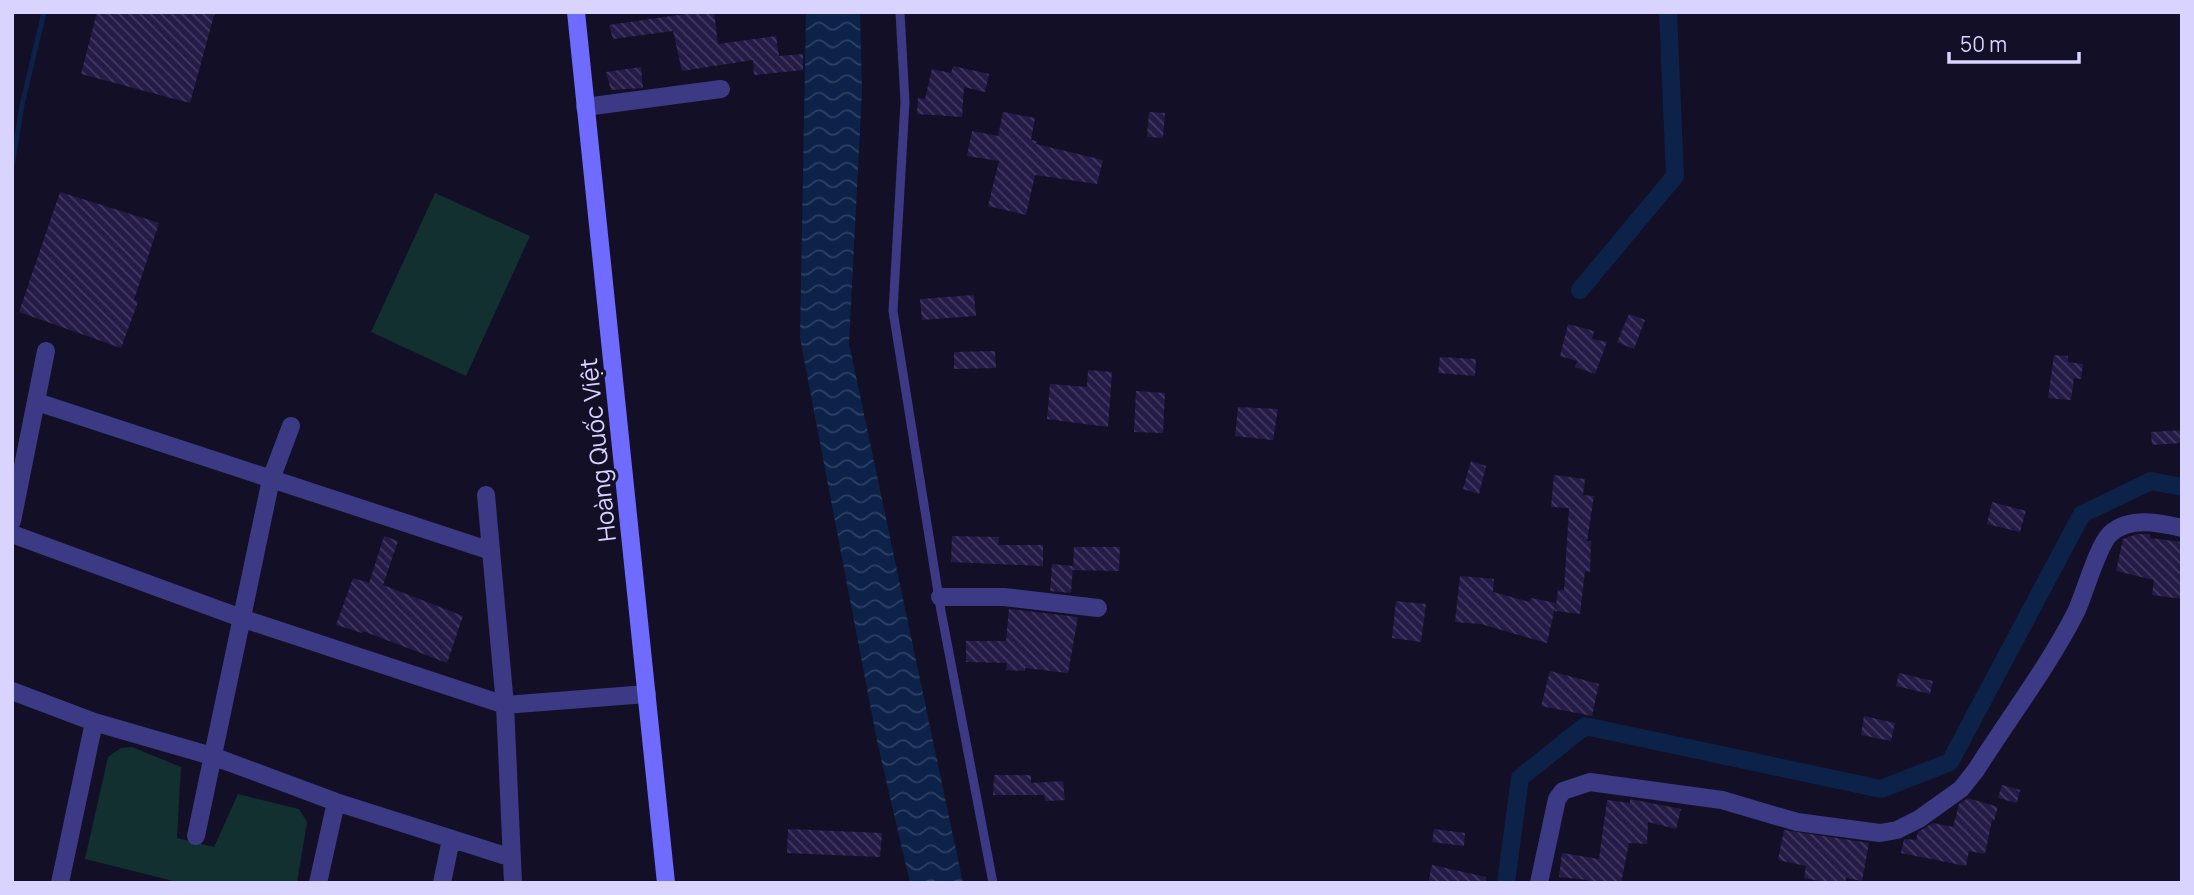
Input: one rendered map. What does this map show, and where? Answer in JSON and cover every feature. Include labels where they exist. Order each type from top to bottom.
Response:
[{"type":"street","name":"Hoàng Quốc Việt","points":[[576,12],[666,883]]},
{"type":"street","points":[[585,107],[720,89]]},
{"type":"street","points":[[12,521],[46,351]]},
{"type":"street","points":[[37,402],[491,551]]},
{"type":"street","points":[[196,836],[244,619],[271,479],[291,426]]},
{"type":"street","points":[[486,495],[505,705],[513,883]]},
{"type":"street","points":[[1539,883],[1557,799],[1563,791],[1590,782],[1722,800],[1797,822],[1831,828],[1880,833],[1897,830],[1919,819],[1961,789],[1976,770],[2075,614],[2102,546],[2110,534],[2124,526],[2137,523],[2153,522],[2182,528]]},
{"type":"street","points":[[12,534],[244,619],[505,705],[647,694]]},
{"type":"street","points":[[940,597],[1004,597],[1098,608]]},
{"type":"street","points":[[12,691],[94,722],[215,757],[336,802],[512,858]]},
{"type":"street","points":[[60,883],[94,722]]},
{"type":"street","points":[[318,883],[336,802]]},
{"type":"street","points":[[442,883],[451,839]]},
{"type":"lane","points":[[900,12],[905,102],[893,311],[940,597],[993,883]]},
{"type":"green space","points":[[435,193],[530,236],[466,376],[371,332]]},
{"type":"green space","points":[[132,747],[181,767],[177,838],[214,847],[238,794],[299,809],[307,822],[297,883],[181,883],[85,859],[108,757],[121,748]]},
{"type":"water","points":[[806,12],[860,12],[862,91],[849,343],[963,883],[910,883],[877,741],[800,338]]},
{"type":"building","points":[[97,12],[215,12],[190,103],[81,74]]},
{"type":"building","points":[[714,12],[718,44],[776,36],[779,56],[803,54],[803,70],[754,75],[753,60],[682,71],[673,31],[613,39],[609,25]]},
{"type":"building","points":[[953,66],[989,74],[985,92],[964,87],[962,117],[917,114],[918,98],[925,99],[932,69],[951,73]]},
{"type":"building","points":[[641,67],[643,88],[611,90],[606,72]]},
{"type":"building","points":[[1003,112],[1035,118],[1031,140],[1037,141],[1036,144],[1103,160],[1097,184],[1035,175],[1026,215],[988,206],[999,161],[967,156],[972,131],[998,136]]},
{"type":"building","points":[[1149,112],[1165,113],[1163,138],[1147,137]]},
{"type":"building","points":[[60,192],[159,223],[134,300],[138,302],[121,348],[19,312]]},
{"type":"building","points":[[974,295],[976,316],[922,320],[920,299]]},
{"type":"building","points":[[1629,314],[1645,320],[1634,349],[1617,342]]},
{"type":"building","points":[[1568,324],[1594,331],[1592,339],[1607,342],[1595,374],[1575,367],[1577,361],[1560,356]]},
{"type":"building","points":[[995,351],[996,368],[954,369],[954,352]]},
{"type":"building","points":[[2054,355],[2068,356],[2068,362],[2083,364],[2081,379],[2074,378],[2071,400],[2048,398]]},
{"type":"building","points":[[1440,357],[1476,359],[1475,376],[1438,373]]},
{"type":"building","points":[[1088,370],[1112,372],[1108,427],[1047,419],[1050,384],[1087,387]]},
{"type":"building","points":[[1136,391],[1165,393],[1163,433],[1134,432]]},
{"type":"building","points":[[1238,407],[1278,409],[1273,440],[1235,436]]},
{"type":"building","points":[[2182,430],[2182,443],[2152,445],[2151,432]]},
{"type":"building","points":[[1471,461],[1486,466],[1479,494],[1463,489]]},
{"type":"building","points":[[1554,475],[1585,479],[1583,495],[1594,496],[1587,541],[1591,541],[1590,572],[1585,571],[1580,614],[1555,611],[1558,590],[1564,590],[1569,508],[1551,507]]},
{"type":"building","points":[[1992,502],[2026,511],[2020,532],[1987,524]]},
{"type":"building","points":[[2137,534],[2150,534],[2150,538],[2182,542],[2182,599],[2152,595],[2154,580],[2116,571],[2123,539]]},
{"type":"building","points":[[384,536],[398,541],[383,585],[463,616],[447,663],[363,631],[362,633],[336,625],[353,578],[369,583]]},
{"type":"building","points":[[952,536],[999,537],[998,545],[1043,545],[1043,566],[951,562]]},
{"type":"building","points":[[1074,547],[1120,547],[1119,571],[1073,570]]},
{"type":"building","points":[[1052,564],[1073,566],[1071,593],[1050,591]]},
{"type":"building","points":[[1460,576],[1494,579],[1493,592],[1530,602],[1531,598],[1556,603],[1547,643],[1481,624],[1455,622]]},
{"type":"building","points":[[1396,601],[1426,604],[1421,642],[1392,638]]},
{"type":"building","points":[[1009,609],[1078,617],[1068,673],[1025,668],[1025,671],[1006,670],[1007,663],[966,662],[966,641],[1006,641]]},
{"type":"building","points":[[1550,671],[1599,684],[1592,716],[1541,706]]},
{"type":"building","points":[[1899,673],[1933,681],[1930,694],[1896,686]]},
{"type":"building","points":[[1864,716],[1895,723],[1891,741],[1861,735]]},
{"type":"building","points":[[994,775],[1031,775],[1031,783],[1063,781],[1065,800],[1045,801],[1044,795],[993,795]]},
{"type":"building","points":[[2002,785],[2020,790],[2017,803],[1998,798]]},
{"type":"building","points":[[1968,798],[1998,807],[1994,821],[1992,820],[1985,854],[1969,851],[1966,866],[1901,853],[1904,839],[1916,840],[1918,832],[1933,823],[1953,827],[1959,804]]},
{"type":"building","points":[[1630,799],[1681,809],[1676,829],[1648,822],[1647,844],[1629,843],[1621,883],[1586,883],[1588,880],[1559,877],[1562,853],[1599,859],[1607,800],[1630,803]]},
{"type":"building","points":[[788,829],[882,833],[880,857],[787,853]]},
{"type":"building","points":[[1434,829],[1465,833],[1464,846],[1432,842]]},
{"type":"building","points":[[1784,830],[1869,843],[1862,881],[1846,878],[1845,883],[1830,883],[1804,878],[1806,866],[1778,860]]},
{"type":"building","points":[[1432,865],[1486,877],[1486,883],[1428,883]]},
{"type":"waterway","points":[[12,166],[22,105],[44,12]]},
{"type":"waterway","points":[[1580,290],[1675,176],[1668,12]]},
{"type":"waterway","points":[[1506,883],[1520,778],[1585,726],[1881,789],[1950,762],[2082,514],[2151,481],[2182,487]]}]
